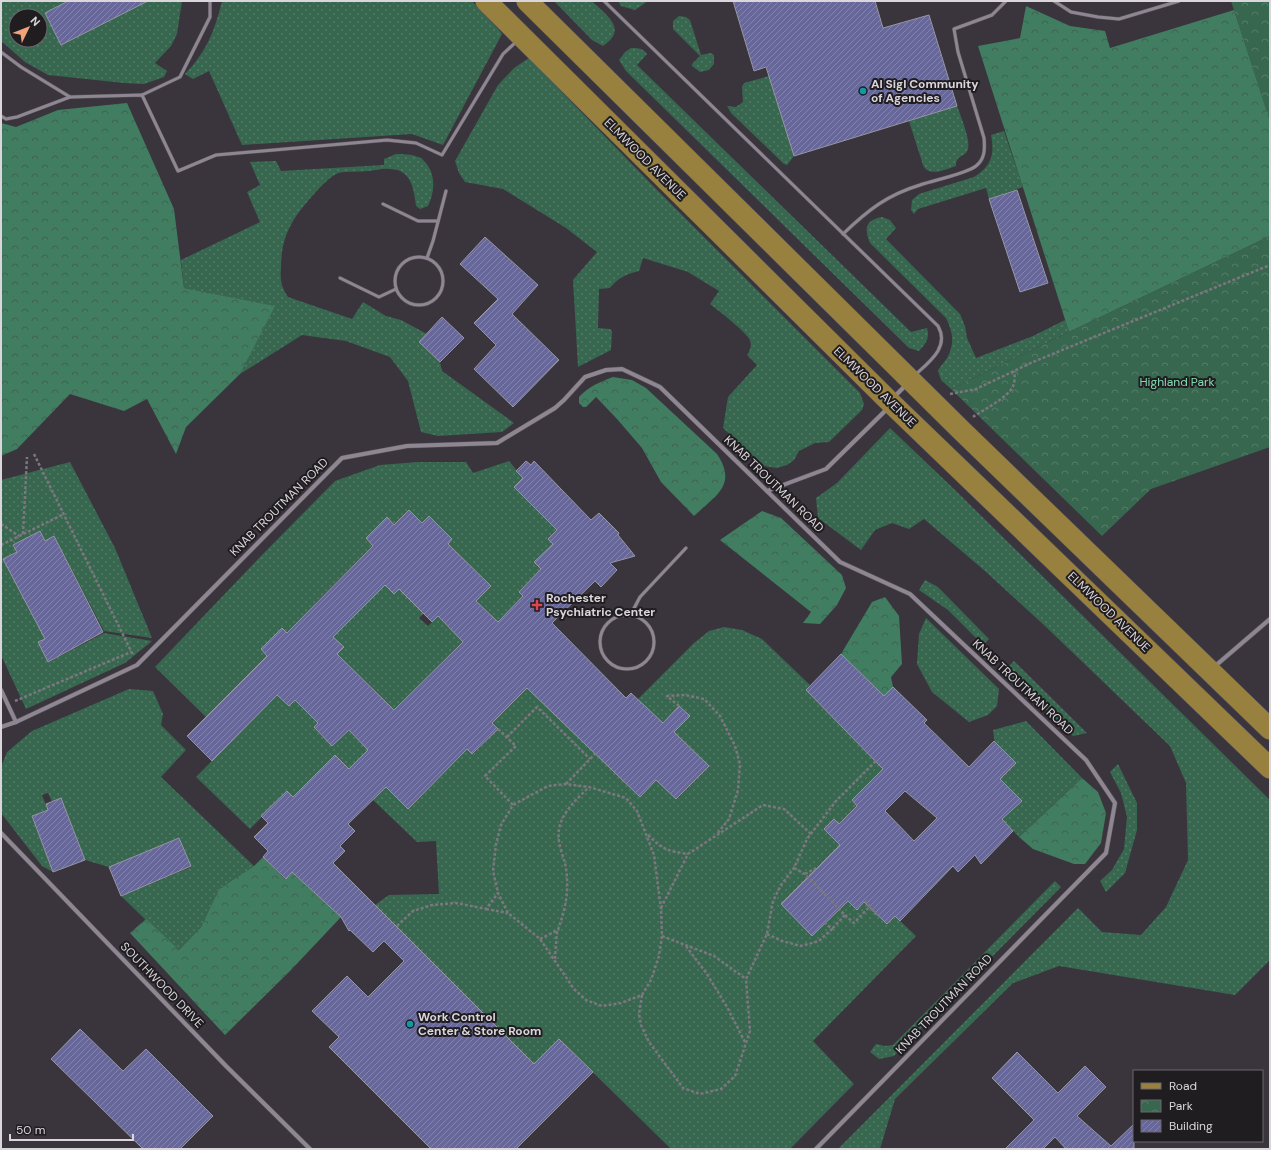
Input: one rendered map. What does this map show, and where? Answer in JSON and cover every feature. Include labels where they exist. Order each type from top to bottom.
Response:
[{"type":"main road","name":"ELMWOOD AVENUE","points":[[486,1],[890,402],[1270,768]]},
{"type":"main road","points":[[527,1],[910,380],[1270,729]]},
{"type":"street","name":"KNAB TROUTMAN ROAD","points":[[1,727],[16,722],[137,665],[342,458],[407,446],[497,444],[555,408],[585,377],[606,370],[622,370],[660,387],[840,562],[910,594],[1086,760],[1115,803],[1106,853],[816,1149]]},
{"type":"street","points":[[767,491],[826,469],[884,412],[890,402],[910,380]]},
{"type":"street","points":[[1210,670],[1270,619]]},
{"type":"street","points":[[1,690],[16,722]]},
{"type":"street","name":"SOUTHWOOD DRIVE","points":[[1,833],[226,1066],[310,1149]]},
{"type":"lane","points":[[1,116],[6,119],[17,117],[70,97],[142,95],[180,76],[210,17],[210,1]]},
{"type":"lane","points":[[604,1],[934,321],[940,330],[942,338],[939,350],[910,380]]},
{"type":"lane","points":[[843,234],[865,213],[889,197],[919,185],[969,170],[978,164],[984,153],[984,138],[958,52],[954,29],[992,15],[1006,1]]},
{"type":"lane","points":[[1054,1],[1071,12],[1098,18],[1119,19],[1179,1]]},
{"type":"lane","points":[[142,95],[178,171],[216,155],[387,140],[416,143],[442,155],[503,54],[521,37]]},
{"type":"lane","points":[[1,52],[21,67],[70,97]]},
{"type":"lane","points":[[427,258],[446,191]]},
{"type":"lane","points":[[383,204],[418,221],[438,221]]},
{"type":"lane","points":[[419,256],[434,262],[440,268],[443,276],[441,292],[429,303],[421,305],[413,304],[400,296],[396,289],[395,281],[399,266],[405,261],[419,256]]},
{"type":"lane","points":[[340,278],[379,297],[396,289]]},
{"type":"lane","points":[[630,616],[640,597],[686,548]]},
{"type":"lane","points":[[622,616],[630,616],[638,618],[648,626],[654,639],[653,648],[650,656],[644,664],[636,668],[618,668],[610,663],[600,648],[602,631],[613,619],[622,616]]},
{"type":"path","points":[[950,394],[976,389],[1033,362],[1270,265]]},
{"type":"path","points":[[973,417],[1007,394],[1013,388],[1015,381],[1014,371]]},
{"type":"path","points":[[34,454],[137,665]]},
{"type":"path","points":[[23,534],[27,457]]},
{"type":"path","points":[[1,545],[64,514]]},
{"type":"path","points":[[1,524],[19,536]]},
{"type":"path","points":[[8,704],[131,652]]},
{"type":"path","points":[[679,706],[667,696],[685,695],[704,699],[720,716],[740,764],[738,790],[729,819],[716,836]]},
{"type":"path","points":[[507,737],[537,707],[590,759]]},
{"type":"path","points":[[498,729],[516,746],[485,776],[513,805]]},
{"type":"path","points":[[565,784],[595,754]]},
{"type":"path","points":[[642,995],[621,1003],[602,1006],[586,1000],[574,989],[540,939],[508,913],[498,893],[493,871],[496,844],[501,825],[513,805],[548,786],[565,784],[589,787],[626,798],[637,811],[654,855],[661,909],[662,936],[659,956],[653,974],[642,995],[639,1014],[641,1025],[650,1042],[683,1088],[700,1094],[722,1089],[735,1076],[750,1031],[746,979],[767,934],[773,901],[781,886],[794,868],[806,839],[836,801],[876,761]]},
{"type":"path","points":[[555,959],[558,930],[565,910],[567,892],[565,864],[558,830],[563,817],[574,802],[589,787]]},
{"type":"path","points":[[661,909],[688,854],[763,805],[784,808],[811,834]]},
{"type":"path","points":[[646,833],[657,844],[668,851],[688,854]]},
{"type":"path","points":[[794,868],[805,874],[854,923],[870,906]]},
{"type":"path","points":[[805,874],[816,868]]},
{"type":"path","points":[[486,909],[498,893]]},
{"type":"path","points":[[866,901],[878,915]]},
{"type":"path","points":[[397,926],[413,911],[432,905],[456,903],[508,913]]},
{"type":"path","points":[[767,934],[782,941],[801,946],[819,941],[845,915]]},
{"type":"path","points":[[825,923],[832,929]]},
{"type":"path","points":[[540,939],[558,930]]},
{"type":"path","points":[[662,936],[714,956],[746,979]]},
{"type":"path","points":[[686,946],[707,974],[727,1007],[746,1045]]},
{"type":"green space","points":[[1,1],[182,1],[177,34],[171,46],[155,63],[167,71],[164,77],[144,84],[48,75],[25,62],[9,48],[48,48],[48,8],[8,8],[8,47],[1,41]]},
{"type":"green space","points":[[222,1],[472,1],[502,34],[443,145],[412,134],[242,145],[209,71],[193,79],[185,74],[207,44],[216,23]]},
{"type":"green space","points":[[554,1],[592,1],[608,17],[615,28],[611,40],[603,46],[592,40]]},
{"type":"green space","points":[[618,1],[648,1],[635,10],[621,6]]},
{"type":"green space","points":[[1231,1],[1270,1],[1270,122]]},
{"type":"green space","points":[[1026,6],[1070,26],[1105,31],[1110,48],[1234,10],[1270,120],[1270,236],[1069,332],[978,46],[1020,38]]},
{"type":"green space","points":[[679,16],[686,17],[690,20],[701,55],[711,53],[714,55],[714,64],[709,70],[700,72],[692,66],[692,64],[700,56],[673,29],[673,21]]},
{"type":"green space","points":[[631,48],[642,49],[647,54],[637,65],[911,332],[927,328],[927,340],[919,351],[909,348],[626,71],[619,60],[625,52]]},
{"type":"green space","points":[[529,58],[658,191],[860,393],[864,404],[862,410],[829,442],[815,443],[799,451],[794,460],[787,465],[777,468],[764,466],[723,428],[728,397],[757,365],[747,355],[751,344],[750,340],[738,326],[710,304],[719,291],[688,272],[643,258],[639,271],[623,277],[610,288],[599,289],[598,328],[610,329],[612,331],[611,350],[578,367],[573,280],[597,252],[566,228],[503,189],[465,182],[459,173],[455,161],[498,85],[514,68]]},
{"type":"green space","points":[[769,76],[794,156],[787,165],[784,164],[731,113],[727,106],[736,107],[743,102],[742,87],[744,83]]},
{"type":"green space","points":[[127,103],[174,209],[184,288],[275,306],[240,374],[186,427],[176,454],[147,399],[124,411],[70,394],[17,449],[1,456],[1,123],[16,127],[58,110]]},
{"type":"green space","points":[[957,106],[967,134],[969,145],[967,152],[957,160],[956,166],[938,172],[929,171],[923,165],[909,121]]},
{"type":"green space","points":[[1004,131],[1023,187],[989,199],[986,188],[918,209],[914,214],[911,210],[912,200],[919,194],[974,177],[980,173],[988,164],[992,154],[991,135]]},
{"type":"green space","points":[[396,154],[410,155],[420,158],[429,167],[433,178],[433,189],[428,206],[420,209],[416,206],[410,181],[402,172],[384,169],[341,172],[335,174],[300,210],[290,227],[283,246],[281,276],[282,286],[288,297],[352,319],[363,302],[386,316],[401,320],[427,334],[419,342],[440,362],[442,371],[514,423],[502,432],[438,436],[421,432],[408,381],[390,357],[346,341],[302,335],[240,374],[274,306],[184,288],[181,260],[260,222],[247,192],[260,185],[250,162],[276,161],[281,171],[384,165],[384,159]]},
{"type":"green space","points":[[882,217],[890,220],[896,228],[886,239],[960,314],[965,326],[967,338],[976,358],[1033,336],[1065,320],[1069,332],[951,389],[941,380],[938,371],[950,353],[952,343],[952,333],[946,318],[870,243],[867,233],[867,226],[872,220]]},
{"type":"green space","name":"Highland Park","points":[[1270,236],[1270,447],[1151,489],[1102,536],[951,389],[1069,332]]},
{"type":"green space","points":[[613,377],[632,380],[646,388],[717,454],[723,465],[725,474],[724,482],[716,496],[694,516],[661,482],[642,448],[596,397],[586,407],[583,407],[579,403],[579,397],[587,390]]},
{"type":"green space","points":[[890,428],[1270,800],[1270,960],[1235,995],[1059,966],[1013,983],[895,1099],[880,1149],[838,1149],[1078,908],[1102,932],[1141,935],[1166,907],[1188,860],[1186,783],[1170,746],[1045,626],[985,571],[924,519],[909,529],[892,523],[875,530],[861,550],[818,518],[816,498],[837,483]]},
{"type":"green space","points":[[509,461],[523,478],[514,487],[557,530],[548,539],[553,544],[535,562],[541,569],[519,592],[523,596],[502,627],[483,622],[491,615],[476,601],[491,586],[448,544],[452,539],[429,516],[422,523],[409,510],[394,525],[387,517],[366,538],[373,546],[316,603],[326,613],[287,633],[282,628],[261,649],[267,656],[206,717],[155,667],[335,481],[380,465],[418,462],[466,462],[473,473]]},
{"type":"green space","points":[[70,462],[115,548],[152,638],[104,631],[54,536],[45,541],[40,531],[13,545],[17,552],[3,559],[45,639],[39,642],[49,662],[104,633],[152,641],[125,663],[26,709],[1,655],[1,480]]},
{"type":"green space","points":[[762,511],[781,518],[842,575],[846,588],[837,605],[820,624],[803,623],[811,612],[720,540]]},
{"type":"green space","points":[[925,580],[938,587],[989,639],[983,645],[948,610],[919,590]]},
{"type":"green space","points":[[385,585],[394,594],[399,589],[424,613],[419,618],[428,626],[438,616],[449,628],[454,624],[468,637],[381,723],[380,696],[337,654],[343,647],[323,628],[332,619],[342,628]]},
{"type":"green space","points":[[885,597],[899,616],[902,664],[891,677],[893,687],[884,696],[841,654],[872,602]]},
{"type":"green space","points":[[926,618],[999,689],[997,706],[988,715],[969,722],[932,692],[917,664],[919,634]]},
{"type":"green space","points":[[724,627],[742,630],[762,639],[810,685],[806,690],[883,769],[852,800],[857,806],[839,824],[834,819],[824,829],[840,845],[816,868],[857,910],[886,881],[878,915],[887,924],[895,916],[916,936],[813,1041],[854,1084],[790,1149],[671,1149],[559,1039],[534,1064],[375,905],[389,895],[439,894],[436,841],[417,842],[373,800],[379,780],[408,809],[467,749],[473,754],[498,729],[492,723],[527,688],[656,780],[677,799],[709,766],[674,732],[689,716],[679,706],[663,723],[654,715],[632,705],[694,643],[709,631]]},
{"type":"green space","points":[[1014,661],[1087,733],[1073,736],[1005,670]]},
{"type":"green space","points":[[129,689],[153,691],[163,714],[161,725],[186,750],[161,777],[254,866],[219,889],[201,927],[178,951],[121,896],[191,867],[179,838],[109,867],[85,860],[61,798],[52,802],[48,793],[42,795],[48,810],[32,817],[53,872],[42,866],[1,813],[1,767],[7,752],[32,731]]},
{"type":"green space","points":[[277,695],[289,706],[295,700],[318,723],[314,727],[323,737],[332,728],[342,737],[349,730],[361,743],[373,745],[349,769],[293,797],[287,791],[250,829],[196,777]]},
{"type":"green space","points":[[1026,721],[1082,778],[1019,837],[1002,819],[1021,801],[1000,779],[993,730]]},
{"type":"green space","points":[[1118,764],[1137,803],[1137,830],[1125,873],[1106,892],[1100,881],[1112,870],[1124,849],[1127,817],[1121,793],[1110,772]]},
{"type":"green space","points":[[1082,778],[1098,792],[1106,813],[1101,843],[1085,864],[1074,864],[1033,849],[1019,837]]},
{"type":"green space","points":[[263,857],[285,879],[292,872],[341,917],[291,970],[225,1035],[130,933],[146,919],[179,950],[201,927],[219,889],[254,866]]},
{"type":"green space","points":[[1055,881],[1061,887],[894,1056],[879,1059],[870,1052],[876,1044],[885,1046],[893,1045]]},
{"type":"building","points":[[68,1],[148,1],[61,45],[48,19],[48,11]]},
{"type":"building","name":"Al Sigl Community of Agencies","points":[[733,1],[875,1],[883,28],[929,15],[957,106],[794,156],[766,67],[754,71]]},
{"type":"building","points":[[1017,190],[1048,283],[1020,292],[989,199]]},
{"type":"building","points":[[485,237],[538,285],[512,314],[559,360],[513,407],[474,369],[496,345],[474,323],[498,299],[460,264]]},
{"type":"building","points":[[442,317],[464,338],[440,362],[419,342]]},
{"type":"building","points":[[526,461],[531,465],[534,461],[591,520],[599,513],[619,533],[618,535],[635,556],[610,563],[617,570],[601,587],[595,581],[552,623],[626,698],[631,693],[663,723],[679,706],[690,716],[674,732],[709,766],[676,799],[656,780],[640,797],[527,688],[492,723],[498,729],[472,754],[467,749],[408,809],[386,787],[348,824],[355,831],[340,846],[345,851],[333,863],[534,1064],[559,1039],[593,1072],[516,1149],[431,1149],[329,1047],[339,1037],[312,1011],[347,976],[368,997],[404,961],[384,941],[373,952],[350,930],[349,931],[341,917],[292,872],[286,879],[263,857],[268,851],[254,837],[268,823],[261,816],[287,791],[293,797],[335,755],[349,769],[368,750],[349,730],[332,746],[314,727],[318,723],[295,700],[289,706],[277,695],[212,761],[187,736],[267,656],[261,649],[282,628],[287,633],[373,546],[366,538],[387,517],[394,525],[409,510],[422,523],[429,516],[452,539],[448,544],[491,586],[476,601],[498,622],[523,596],[519,592],[541,569],[534,562],[553,544],[548,539],[557,530],[514,487],[523,478],[516,471]],"holes":[[[385,585],[394,594],[399,589],[432,622],[438,616],[463,642],[394,710],[337,654],[344,647],[333,637]]]},
{"type":"building","points":[[40,531],[45,541],[54,536],[103,632],[48,662],[38,642],[45,639],[3,559],[17,552],[13,545]]},
{"type":"building","points":[[841,654],[884,696],[893,687],[927,720],[924,723],[969,767],[994,741],[1016,763],[1000,779],[1022,801],[1002,819],[1013,831],[981,864],[975,855],[958,872],[953,866],[900,921],[895,916],[887,924],[864,902],[857,910],[848,901],[812,936],[781,904],[840,845],[824,829],[834,819],[839,824],[857,806],[852,800],[883,769],[806,690]],"holes":[[[905,791],[937,818],[914,841],[885,811]]]},
{"type":"building","points":[[61,798],[85,860],[53,872],[32,816],[48,810],[46,804]]},
{"type":"building","points":[[179,838],[191,866],[121,896],[109,867]]},
{"type":"building","points":[[80,1029],[123,1071],[146,1049],[213,1116],[180,1149],[143,1149],[51,1059]]},
{"type":"building","points":[[1017,1052],[1058,1093],[1085,1066],[1106,1087],[1077,1116],[1111,1146],[1133,1125],[1134,1149],[1066,1149],[1055,1137],[1043,1149],[1005,1149],[1034,1120],[992,1078]]},
{"type":"place","name":"Al Sigl Community of Agencies","points":[[863,91]]},
{"type":"place","name":"Rochester Psychiatric Center","points":[[537,605]]},
{"type":"place","name":"Work Control Center & Store Room","points":[[410,1024]]}]
